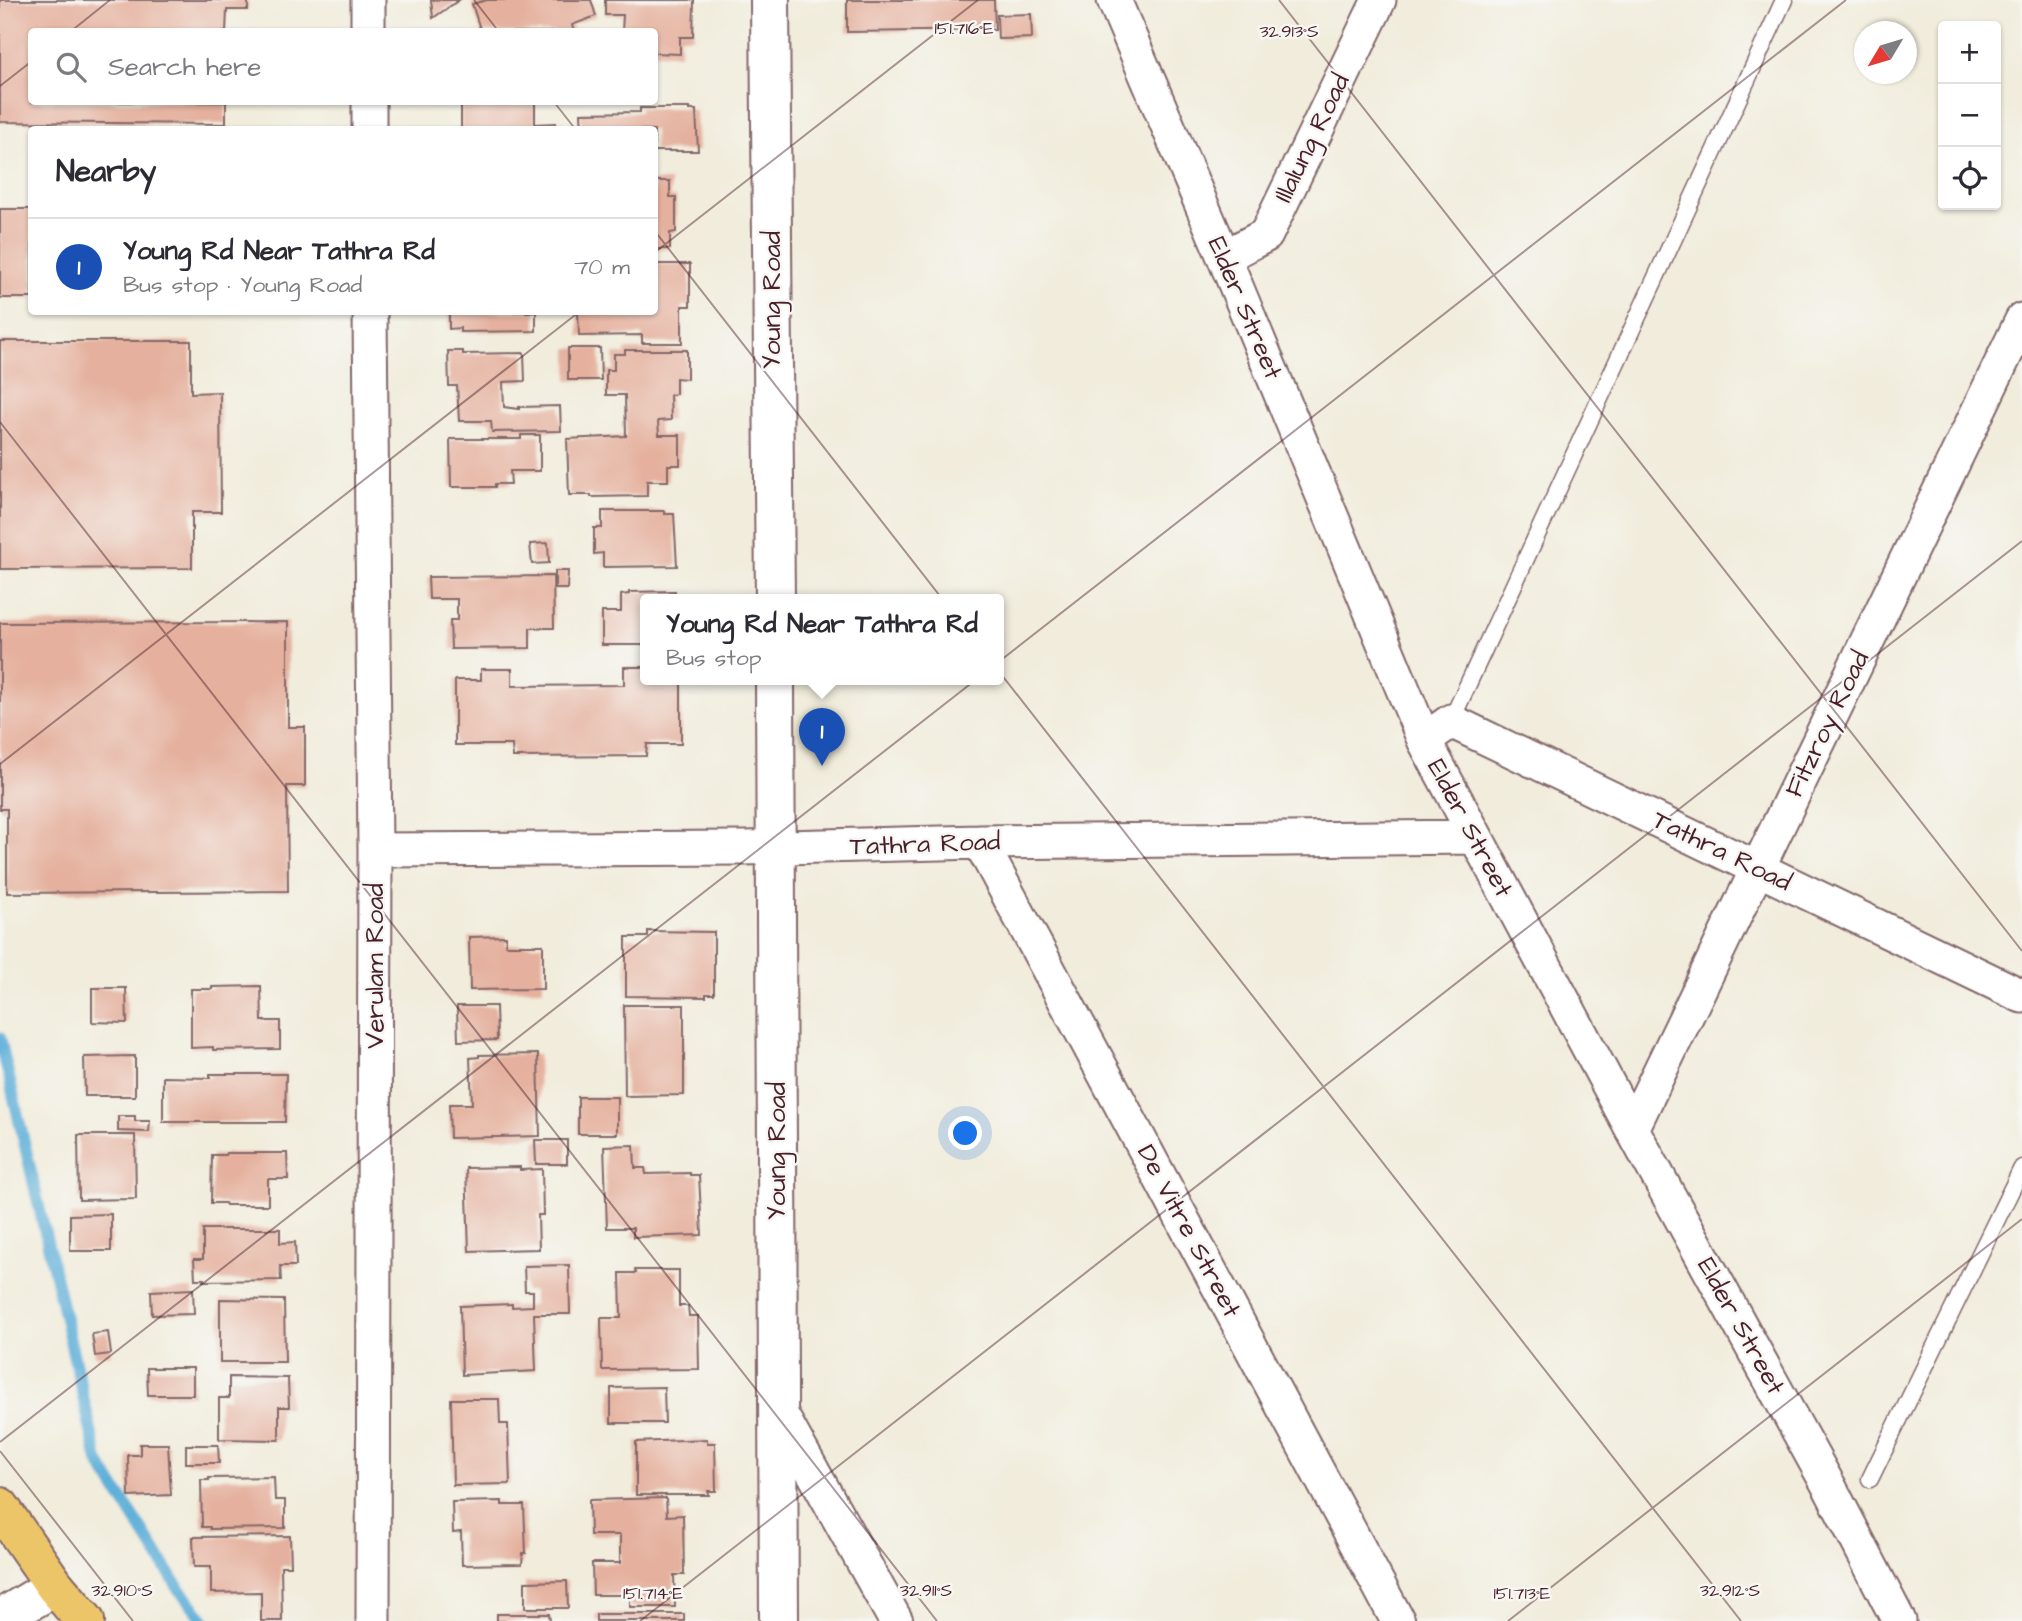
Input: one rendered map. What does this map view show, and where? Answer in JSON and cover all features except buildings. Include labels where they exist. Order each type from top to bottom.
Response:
[{"type":"highway","points":[[0,1507],[55,1586],[85,1621]]},
{"type":"street","points":[[368,0],[368,28]]},
{"type":"street","name":"Young Road","points":[[770,0],[775,594]]},
{"type":"street","name":"Elder Street","points":[[1114,0],[1224,257],[1424,740],[1632,1129],[1830,1488],[1899,1621]]},
{"type":"street","name":"Illalung Road","points":[[1224,257],[1266,234],[1379,0]]},
{"type":"street","points":[[369,105],[369,126]]},
{"type":"street","name":"Verulam Road","points":[[370,315],[375,850],[373,1621]]},
{"type":"street","name":"Fitzroy Road","points":[[1632,1129],[2022,320]]},
{"type":"street","name":"Young Road","points":[[775,685],[779,1621]]},
{"type":"street","points":[[1424,740],[1451,721]]},
{"type":"street","name":"Tathra Road","points":[[1451,721],[2022,996]]},
{"type":"street","name":"Tathra Road","points":[[375,850],[776,848],[980,842],[1474,837]]},
{"type":"street","name":"De Vitre Street","points":[[980,842],[1398,1621]]},
{"type":"street","points":[[778,1409],[895,1621]]},
{"type":"street","points":[[0,1619],[55,1586]]},
{"type":"lane","points":[[1451,721],[1784,0]]},
{"type":"lane","points":[[1870,1479],[2022,1168]]},
{"type":"waterway","points":[[0,1038],[98,1461],[180,1590],[205,1621]]},
{"type":"place","name":"Young Rd Near Tathra Rd","points":[[822,766]]}]
